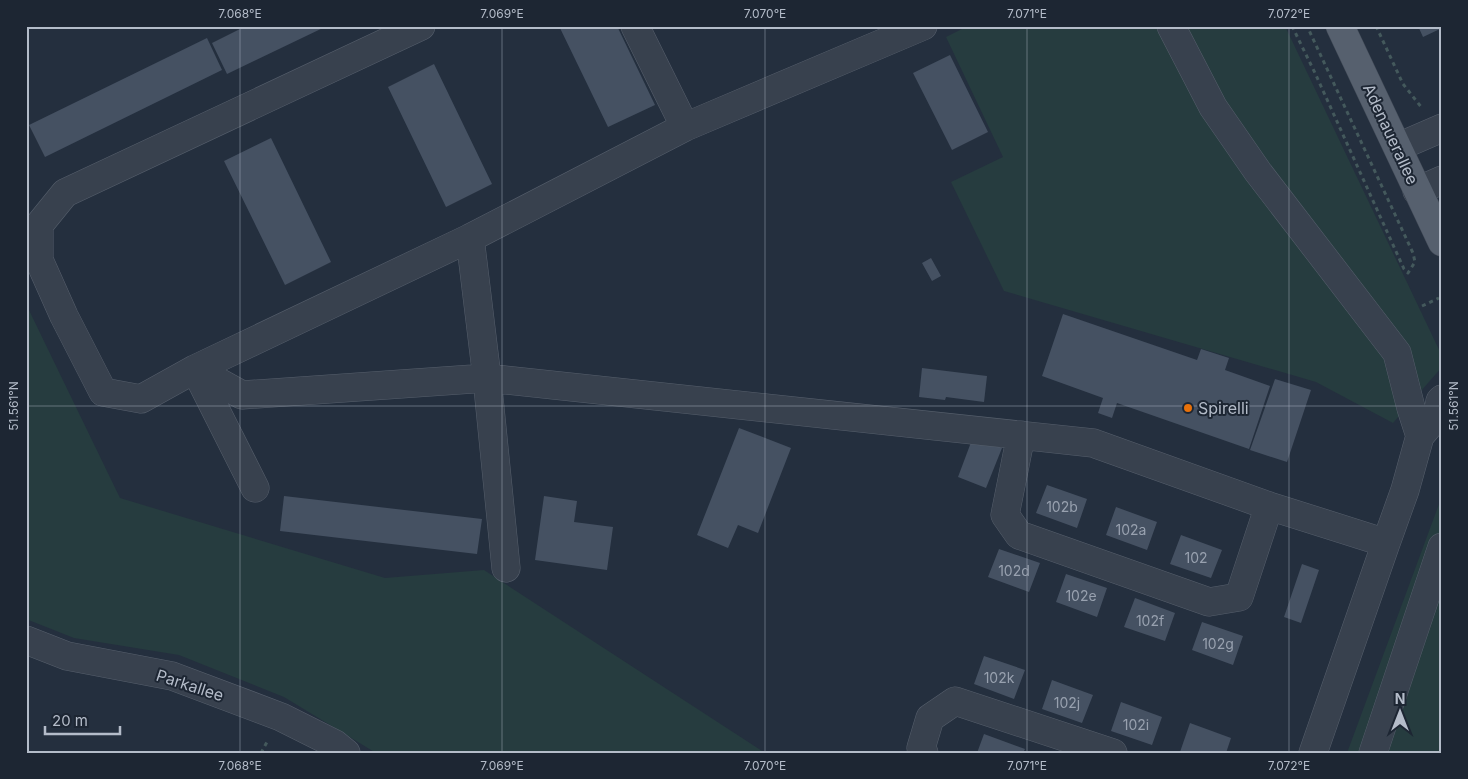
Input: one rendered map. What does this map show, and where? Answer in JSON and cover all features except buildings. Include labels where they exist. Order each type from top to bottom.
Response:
[{"type":"main road","name":"Adenauerallee","points":[[1340,26],[1442,242]]},
{"type":"street","points":[[421,26],[65,193],[39,225],[39,260],[64,316],[103,392],[141,399],[195,369],[470,238],[686,128],[923,26]]},
{"type":"street","points":[[635,26],[686,128]]},
{"type":"street","points":[[1171,26],[1213,107],[1258,172],[1397,353],[1420,436]]},
{"type":"street","points":[[1398,147],[1433,119]]},
{"type":"street","points":[[1418,191],[1442,180]]},
{"type":"street","points":[[470,238],[487,378],[506,568]]},
{"type":"street","points":[[195,369],[242,395],[487,378],[1093,442],[1269,506],[1386,543]]},
{"type":"street","points":[[195,369],[255,488]]},
{"type":"street","points":[[1313,753],[1405,490],[1420,436],[1437,416],[1442,399]]},
{"type":"street","points":[[1021,434],[1005,515],[1019,536],[1209,602],[1239,597],[1269,506]]},
{"type":"street","points":[[1373,753],[1442,547]]},
{"type":"street","name":"Parkallee","points":[[26,640],[68,656],[172,676],[281,717],[335,744],[346,753]]},
{"type":"street","points":[[924,753],[921,748],[930,718],[955,701],[1112,753]]},
{"type":"path","points":[[1292,26],[1404,269],[1408,273],[1415,262],[1413,253],[1307,26]]},
{"type":"path","points":[[1376,26],[1403,84],[1433,119]]},
{"type":"path","points":[[1422,306],[1440,298]]},
{"type":"green space","points":[[968,26],[1285,26],[1442,356],[1442,367],[1393,423],[1316,382],[1004,291],[951,182],[1003,157],[946,37]]},
{"type":"green space","points":[[26,304],[120,498],[385,578],[484,570],[765,753],[376,753],[284,697],[179,655],[74,638],[26,619]]},
{"type":"green space","points":[[1442,496],[1442,753],[1347,753]]},
{"type":"place","name":"Spirelli","points":[[1188,408]]}]
